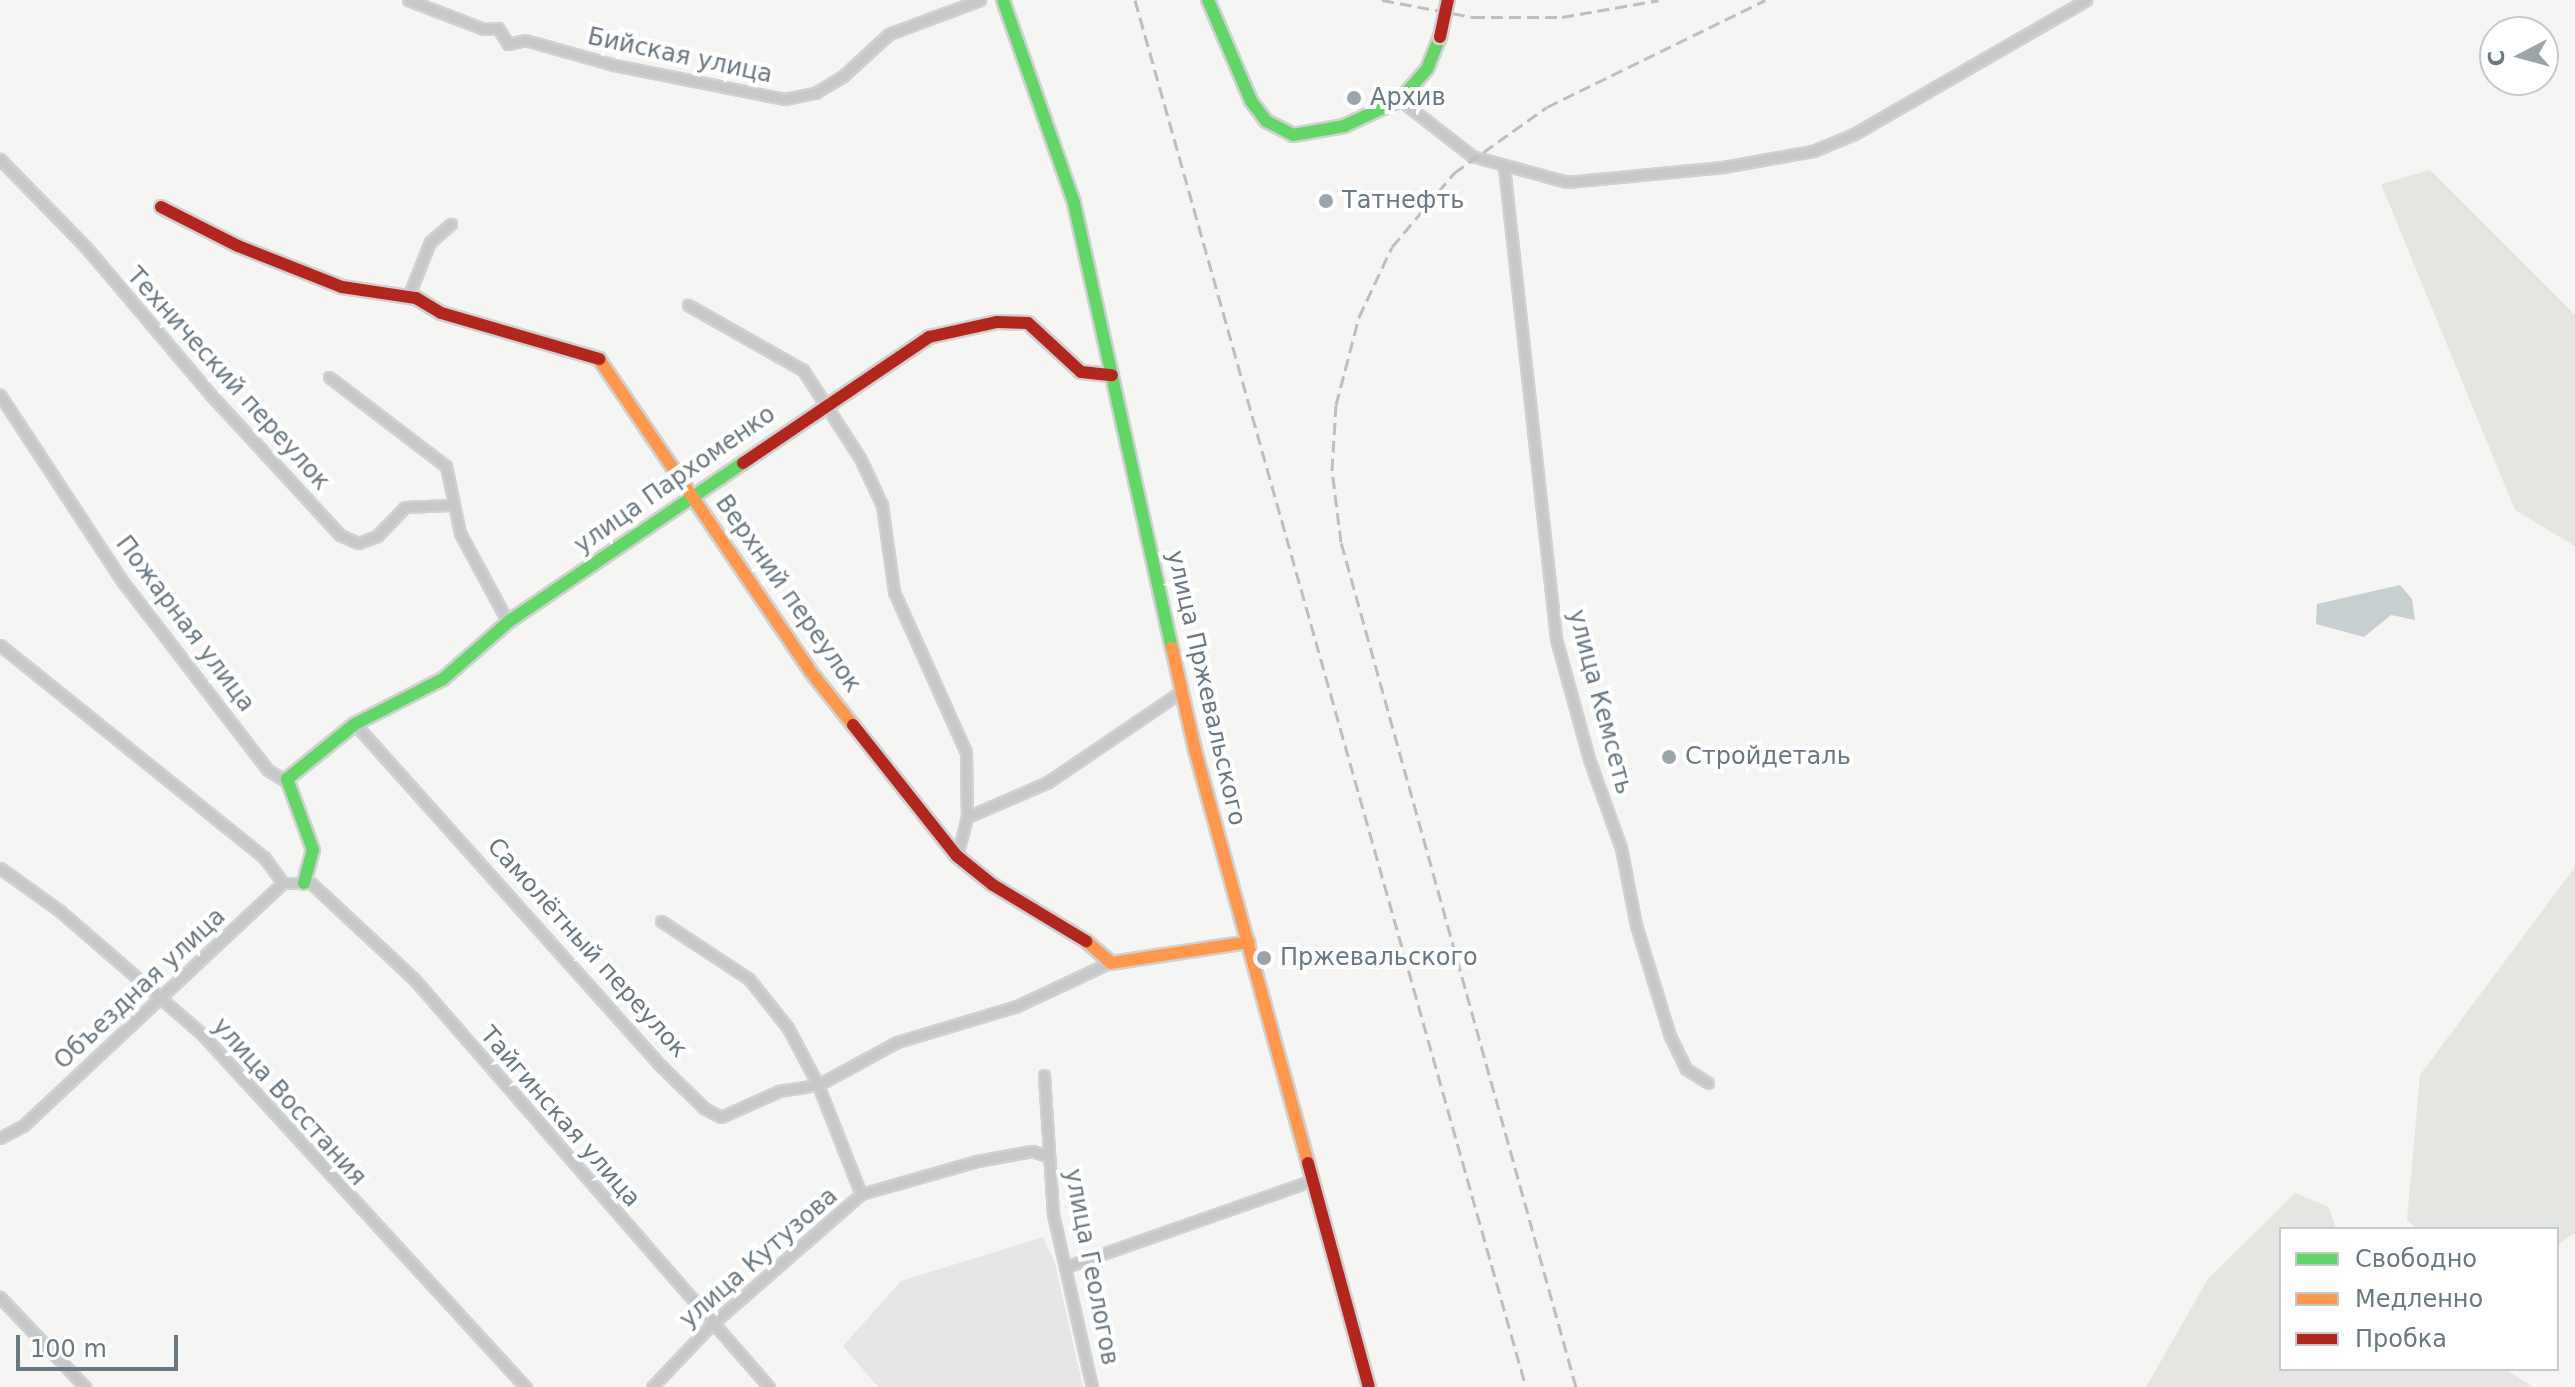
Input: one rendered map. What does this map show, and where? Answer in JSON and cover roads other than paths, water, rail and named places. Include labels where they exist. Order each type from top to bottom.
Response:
[{"type":"street","name":"Бийская улица","points":[[408,0],[484,29],[498,28],[508,44],[525,40],[614,65],[784,99],[815,93],[843,76],[889,34],[980,0]]},
{"type":"street","name":"улица Пржевальского","points":[[1003,0],[1074,203],[1182,691],[1369,1387]]},
{"type":"street","points":[[1208,0],[1243,87],[1276,129],[1293,135],[1318,134],[1400,100],[1427,69],[1440,37],[1448,0]]},
{"type":"street","points":[[1400,100],[1472,156],[1516,171],[1591,183],[1813,151],[1854,134],[2086,0]]},
{"type":"street","name":"Технический переулок","points":[[0,159],[85,246],[210,394],[340,535],[358,543],[377,536],[405,507],[450,505]]},
{"type":"street","name":"улица Кемсеть","points":[[1504,167],[1556,639],[1589,759],[1621,848],[1636,925],[1670,1036],[1686,1069],[1708,1083]]},
{"type":"street","name":"Верхний переулок","points":[[161,207],[238,246],[342,287],[408,297],[455,317],[597,356],[810,671],[957,856]]},
{"type":"street","points":[[408,297],[430,242],[451,224]]},
{"type":"street","points":[[688,305],[803,370],[860,458],[882,505],[894,592],[966,752],[967,817],[957,856],[993,885],[1094,946],[1111,963]]},
{"type":"street","name":"улица Пархоменко","points":[[287,782],[355,724],[443,679],[508,622],[824,405],[929,337],[997,322],[1028,323],[1081,372],[1112,375]]},
{"type":"street","points":[[329,377],[446,466],[450,505],[508,622]]},
{"type":"street","name":"Пожарная улица","points":[[0,395],[123,582],[268,770],[287,782],[313,850],[308,883]]},
{"type":"street","points":[[0,645],[264,857],[283,883],[308,883]]},
{"type":"street","points":[[967,817],[1048,782],[1182,691]]},
{"type":"street","name":"Самолётный переулок","points":[[355,724],[704,1108],[721,1117],[779,1091],[818,1085],[897,1042],[1017,1006],[1111,963],[1248,942]]},
{"type":"street","name":"улица Восстания","points":[[0,868],[60,911],[203,1035],[526,1387]]},
{"type":"street","name":"Объездная улица","points":[[0,1138],[24,1125],[283,883]]},
{"type":"street","name":"Тайгинская улица","points":[[308,883],[414,979],[769,1387]]},
{"type":"street","points":[[661,921],[749,979],[788,1028],[818,1085],[861,1194]]},
{"type":"street","name":"улица Геологов","points":[[1044,1075],[1053,1214],[1068,1266],[1092,1387]]},
{"type":"street","name":"улица Кутузова","points":[[652,1387],[712,1324],[861,1194],[977,1161],[1032,1151],[1047,1156]]},
{"type":"street","points":[[1068,1266],[1313,1180]]},
{"type":"street","points":[[0,1297],[85,1387]]},
{"type":"railway","points":[[1135,0],[1526,1387]]},
{"type":"railway","points":[[1382,0],[1473,17],[1562,17],[1659,0]]},
{"type":"railway","points":[[1576,1387],[1341,542],[1332,470],[1336,405],[1359,317],[1392,247],[1454,173],[1547,107],[1765,0]]},
{"type":"place","name":"Архив","points":[[1354,98]]},
{"type":"place","name":"Татнефть","points":[[1326,201]]},
{"type":"place","name":"Стройдеталь","points":[[1669,757]]},
{"type":"place","name":"Пржевальского","points":[[1264,958]]}]
